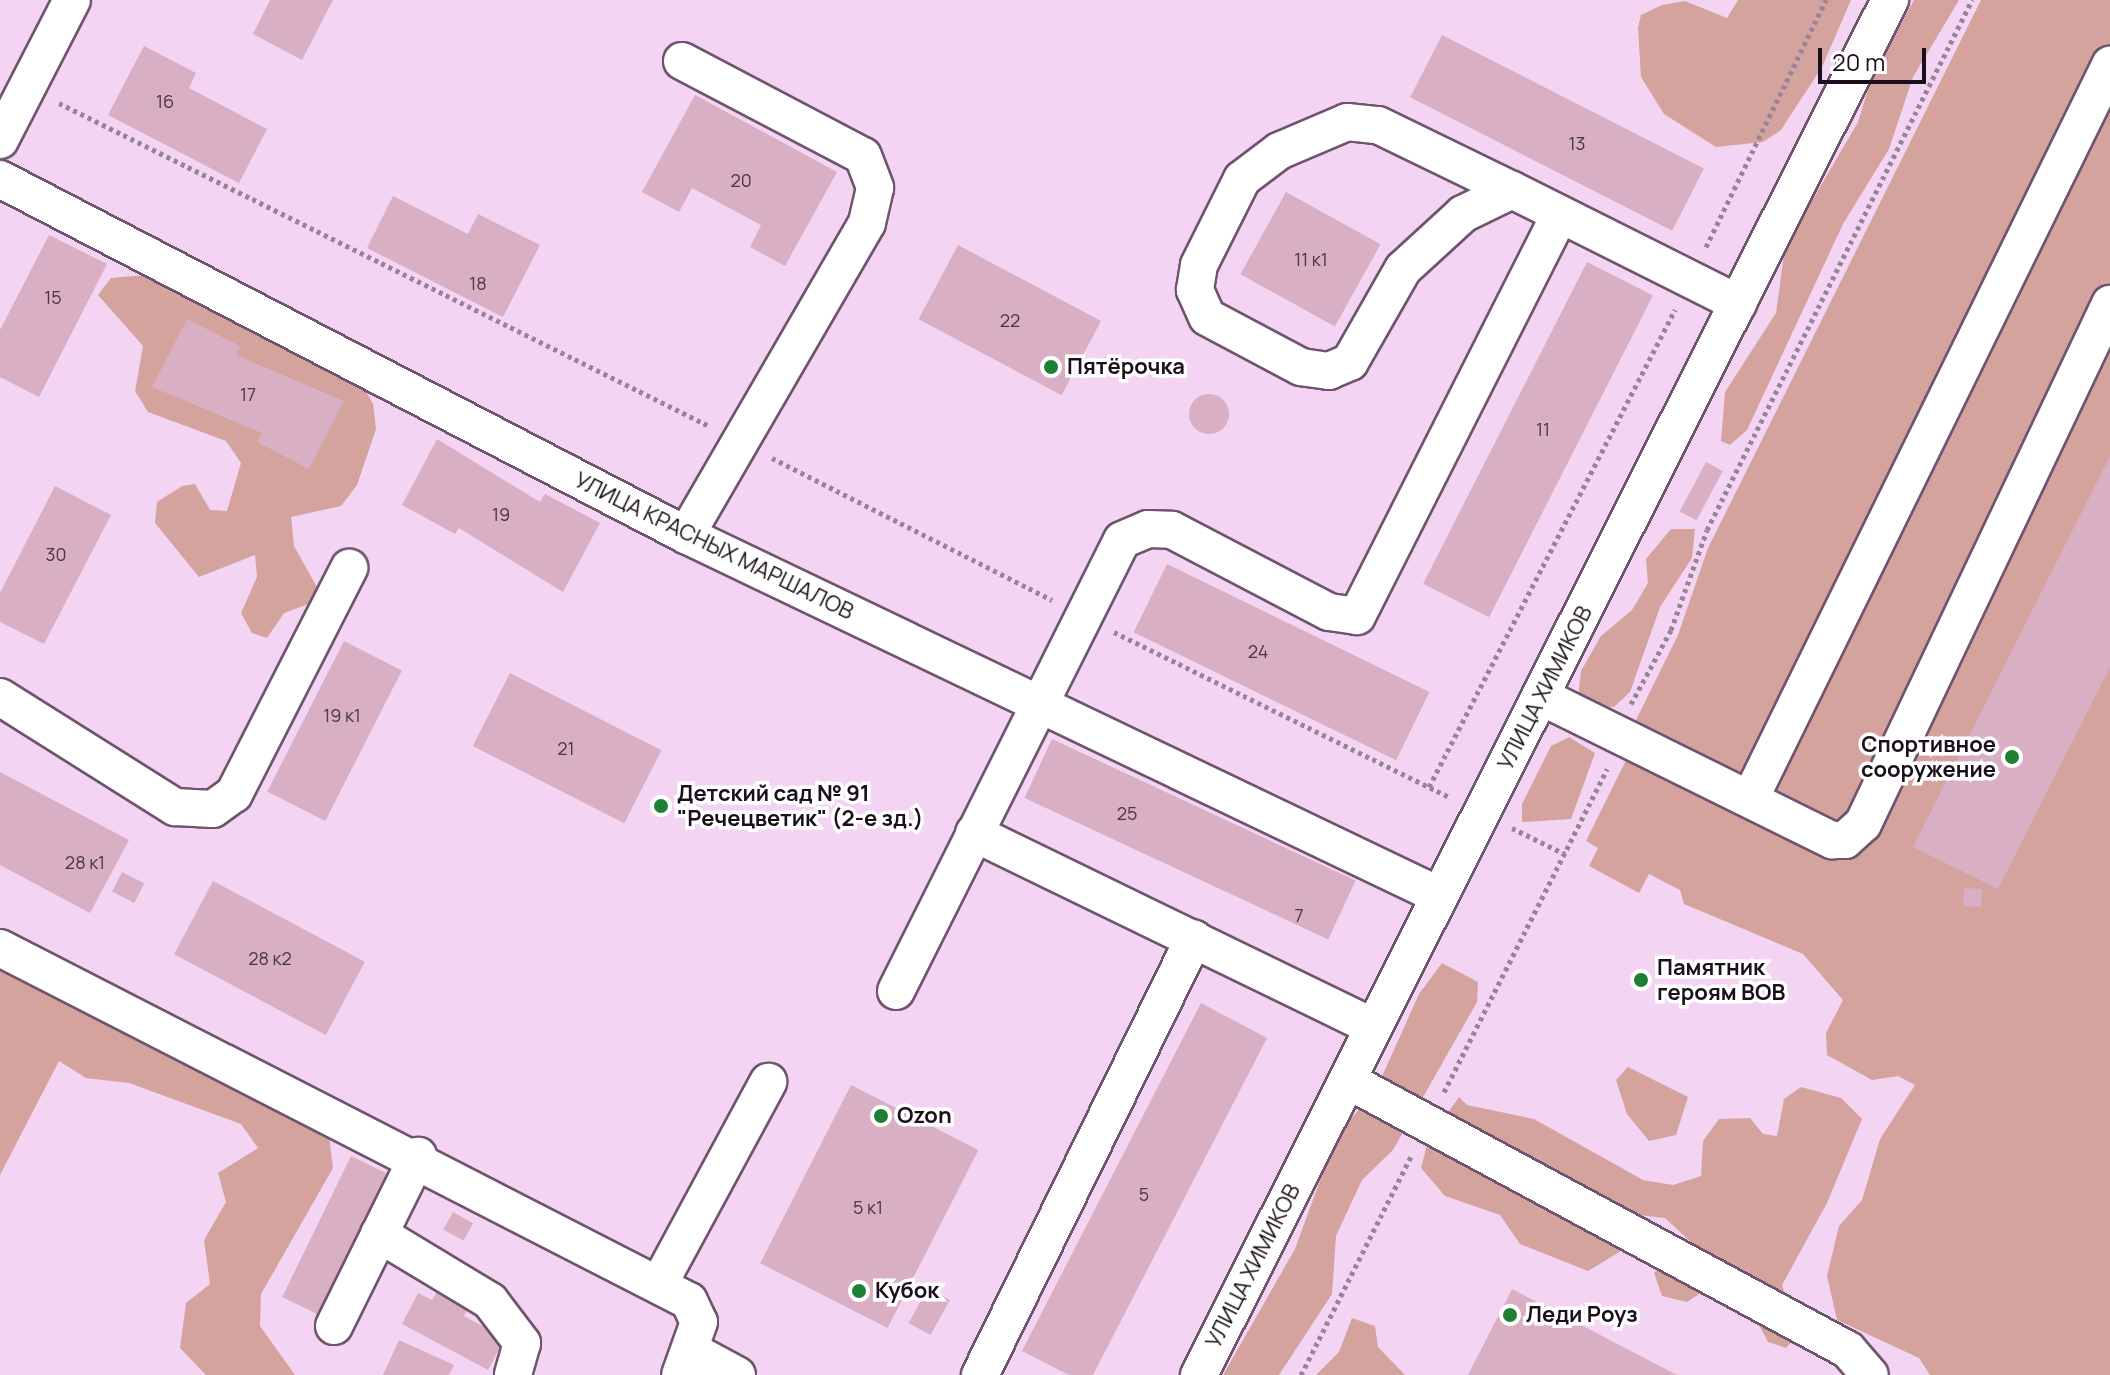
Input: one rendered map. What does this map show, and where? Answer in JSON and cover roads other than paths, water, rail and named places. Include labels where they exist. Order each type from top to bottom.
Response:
[{"type":"street","points":[[0,140],[72,0]]},
{"type":"street","name":"УЛИЦА ХИМИКОВ","points":[[1199,1375],[1890,0]]},
{"type":"street","points":[[682,61],[863,156],[875,188],[867,223],[686,535]]},
{"type":"street","points":[[1750,799],[2110,65]]},
{"type":"street","points":[[1512,190],[1463,214],[1403,269],[1350,362],[1329,371],[1301,367],[1207,317],[1195,290],[1199,265],[1242,179],[1279,151],[1347,122],[1378,125],[1512,190],[1738,303]]},
{"type":"street","name":"УЛИЦА КРАСНЫХ МАРШАЛОВ","points":[[0,179],[686,535],[1438,895]]},
{"type":"street","points":[[896,991],[1122,540],[1148,529],[1172,530],[1329,612],[1357,616],[1560,214]]},
{"type":"street","points":[[1540,696],[1832,840],[1845,840],[1863,824],[2110,304]]},
{"type":"street","points":[[0,697],[175,807],[213,809],[234,794],[349,568]]},
{"type":"street","points":[[974,833],[1373,1027]]},
{"type":"street","points":[[980,1375],[1194,939]]},
{"type":"street","points":[[0,948],[418,1156],[689,1301],[699,1322],[686,1363],[737,1375]]},
{"type":"street","points":[[1347,1080],[1848,1350],[1870,1375]]},
{"type":"street","points":[[659,1284],[768,1082]]},
{"type":"street","points":[[334,1326],[418,1156]]},
{"type":"street","points":[[379,1234],[490,1301],[522,1343],[513,1375]]},
{"type":"place","name":"Пятёрочка","points":[[1051,367]]},
{"type":"place","name":"Спортивное сооружение","points":[[2012,757]]},
{"type":"place","name":"Детский сад № 91 \"Речецветик\" (2-е зд.)","points":[[661,806]]},
{"type":"place","name":"Памятник героям ВОВ","points":[[1641,980]]},
{"type":"place","name":"Ozon","points":[[881,1116]]},
{"type":"place","name":"Кубок","points":[[859,1291]]},
{"type":"place","name":"Леди Роуз","points":[[1510,1315]]}]
